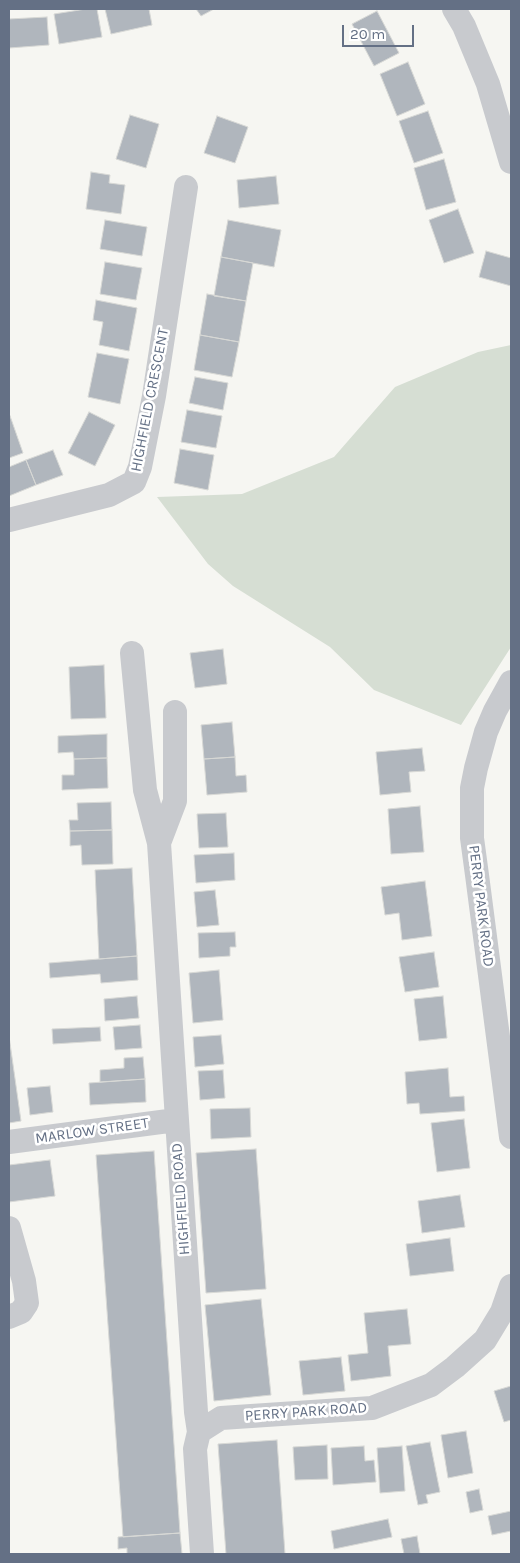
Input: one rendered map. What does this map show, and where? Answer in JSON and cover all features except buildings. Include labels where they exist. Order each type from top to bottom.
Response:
[{"type":"street","points":[[454,9],[464,26],[488,84],[511,162]]},
{"type":"street","name":"HIGHFIELD CRESCENT","points":[[9,520],[109,494],[134,482],[140,467],[154,396],[186,187]]},
{"type":"street","points":[[132,654],[144,790],[159,843]]},
{"type":"street","name":"PERRY PARK ROAD","points":[[511,682],[486,732],[475,775],[472,788],[472,838],[511,1137]]},
{"type":"street","points":[[159,843],[176,801],[175,712]]},
{"type":"street","name":"HIGHFIELD ROAD","points":[[159,843],[176,1120],[196,1412],[199,1432],[195,1449],[202,1554]]},
{"type":"street","name":"MARLOW STREET","points":[[9,1142],[176,1120]]},
{"type":"street","points":[[9,1228],[24,1281],[27,1304],[21,1312],[9,1317]]},
{"type":"street","name":"PERRY PARK ROAD","points":[[199,1432],[221,1418],[372,1408],[431,1385],[456,1367],[485,1340],[502,1312],[511,1286]]},
{"type":"shaded area","points":[[511,345],[511,647],[461,725],[374,690],[330,647],[233,586],[208,564],[157,497],[242,494],[334,457],[395,387],[478,352]]}]
